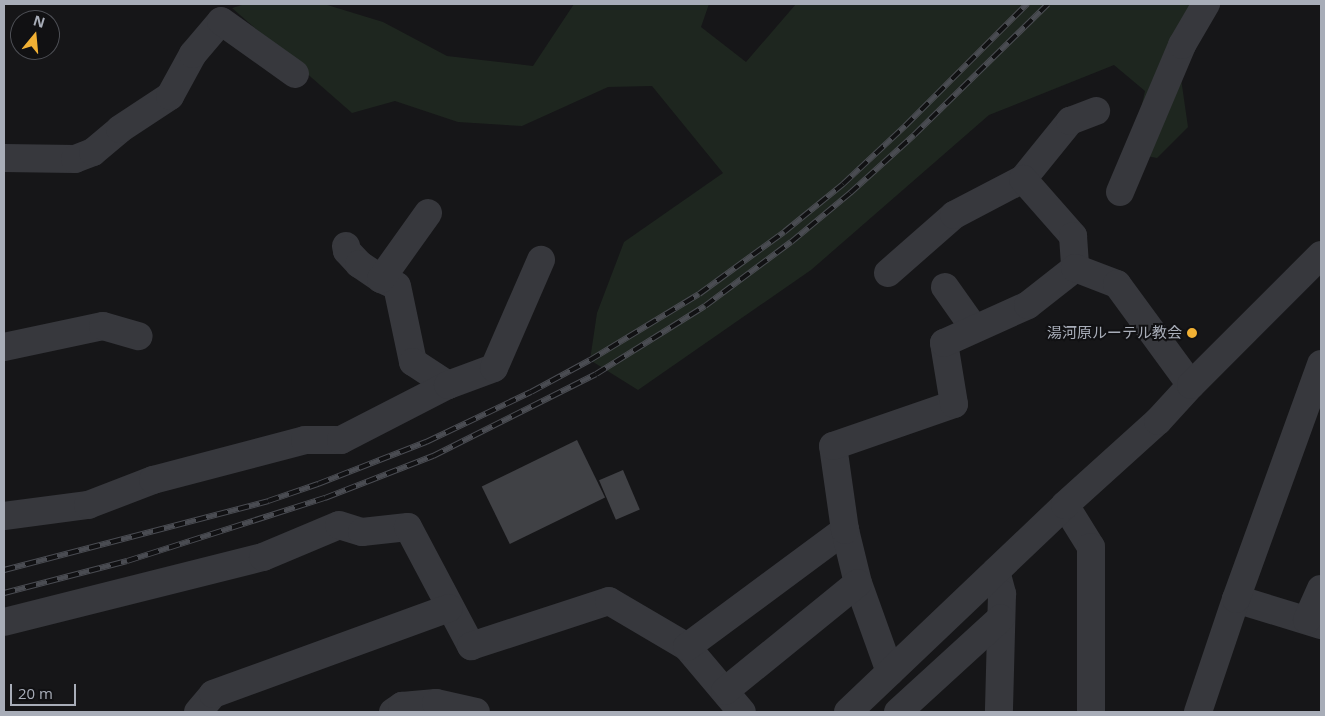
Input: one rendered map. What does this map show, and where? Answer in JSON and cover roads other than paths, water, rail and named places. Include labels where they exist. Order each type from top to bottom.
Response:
[{"type":"street","points":[[1120,192],[1182,45],[1206,4]]},
{"type":"street","points":[[4,158],[75,158],[93,152],[120,129],[170,96],[193,54],[221,21],[295,74]]},
{"type":"street","points":[[888,273],[954,215],[1023,179],[1070,121],[1096,111]]},
{"type":"street","points":[[1023,179],[1073,236],[1075,268]]},
{"type":"street","points":[[381,279],[428,213]]},
{"type":"street","points":[[346,246],[347,251],[359,264],[381,279],[397,286],[413,362],[448,385]]},
{"type":"street","points":[[848,712],[1065,504],[1158,421],[1191,385],[1321,255]]},
{"type":"street","points":[[4,516],[88,505],[153,480],[305,440],[341,440],[448,385],[494,368],[541,260]]},
{"type":"street","points":[[890,672],[858,583],[845,530],[833,446],[954,404],[944,343],[1028,305],[1075,268]]},
{"type":"street","points":[[1075,268],[1117,284],[1191,385]]},
{"type":"street","points":[[945,287],[974,328]]},
{"type":"street","points":[[4,348],[103,326],[139,336]]},
{"type":"street","points":[[1205,711],[1236,599],[1321,364]]},
{"type":"street","points":[[1065,504],[1091,547],[1092,712]]},
{"type":"street","points":[[4,622],[263,557],[339,525],[362,532],[408,528],[449,608],[471,646],[609,601],[687,647],[742,712]]},
{"type":"street","points":[[687,647],[845,530]]},
{"type":"street","points":[[996,571],[1002,594],[999,712]]},
{"type":"street","points":[[725,691],[858,583]]},
{"type":"street","points":[[1236,599],[1314,623],[1321,589]]},
{"type":"street","points":[[198,712],[212,694],[449,608]]},
{"type":"street","points":[[898,712],[1002,618]]},
{"type":"street","points":[[392,712],[402,706],[436,703],[476,712]]},
{"type":"railway","points":[[4,570],[268,501],[318,484],[426,442],[531,392],[590,360],[699,294],[784,232],[843,184],[905,126],[1027,4]]},
{"type":"railway","points":[[4,593],[127,561],[325,498],[433,456],[596,374],[705,306],[791,242],[850,193],[914,135],[1048,4]]},
{"type":"place","name":"湯河原ルーテル教会","points":[[1192,333]]}]
